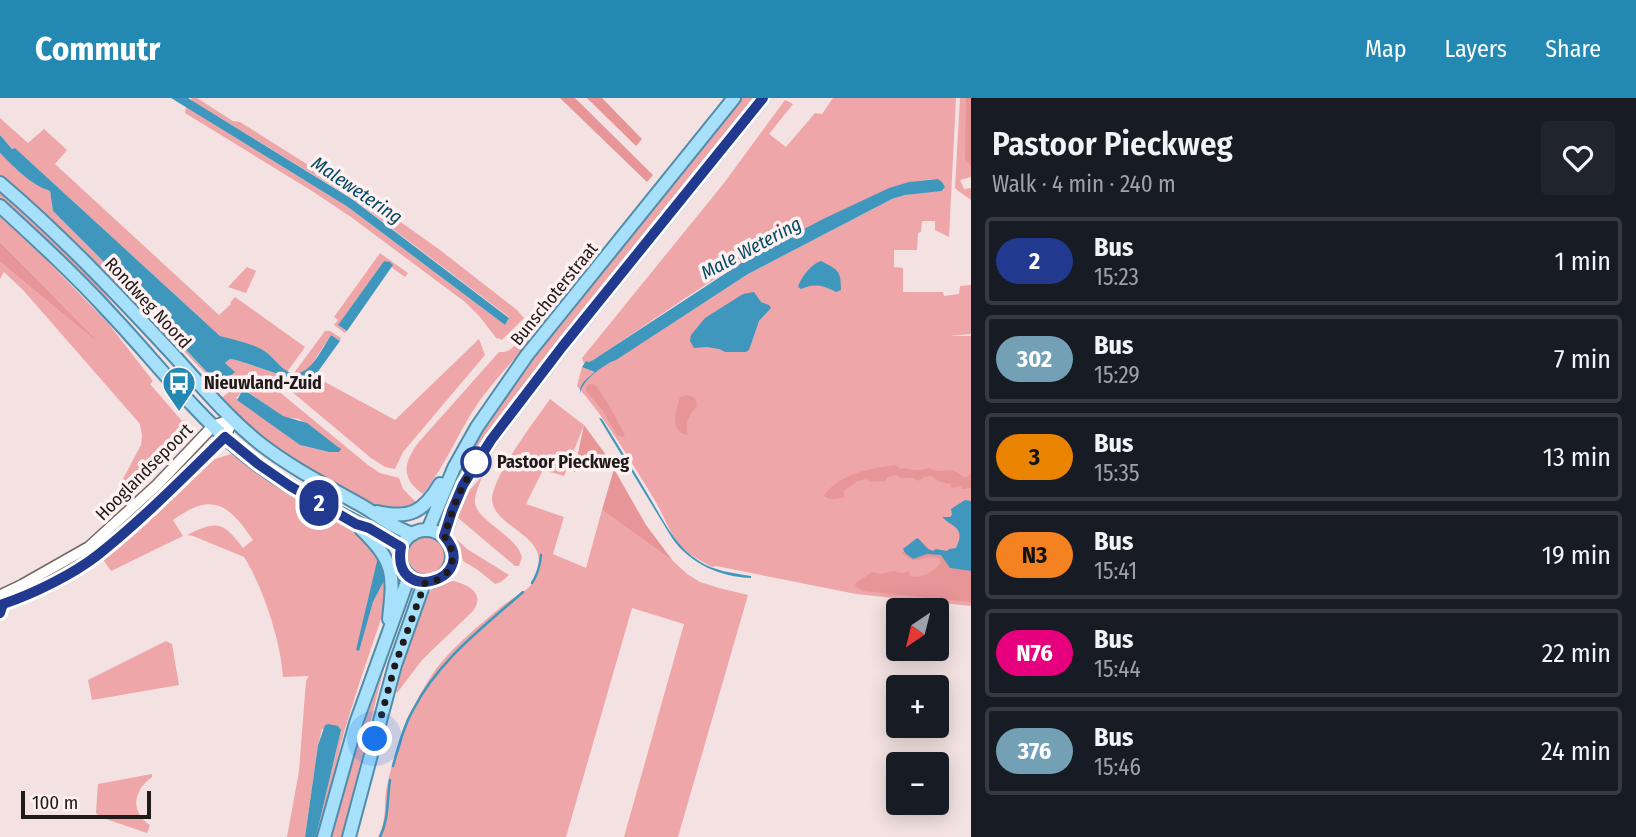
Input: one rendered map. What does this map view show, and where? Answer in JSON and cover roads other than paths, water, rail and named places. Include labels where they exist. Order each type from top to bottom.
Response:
[{"type":"main road","name":"Bunschoterstraat","points":[[428,530],[454,468],[477,427],[527,355],[734,98]]},
{"type":"main road","points":[[444,536],[457,498],[477,461],[562,347],[763,98]]},
{"type":"main road","name":"Rondweg Noord","points":[[0,183],[60,237],[233,419],[262,444],[300,471],[413,534]]},
{"type":"main road","name":"Rondweg Noord","points":[[0,206],[107,310],[201,415],[225,437],[290,486],[401,547]]},
{"type":"main road","points":[[371,510],[393,516],[416,510],[433,496],[454,468]]},
{"type":"main road","points":[[356,524],[382,551],[390,568],[392,589],[387,640]]},
{"type":"main road","points":[[428,530],[444,536],[451,548],[452,561],[445,575],[425,583],[409,576],[401,564],[400,555],[406,540],[413,534],[428,530]]},
{"type":"main road","points":[[324,837],[356,723],[409,576]]},
{"type":"main road","points":[[349,837],[395,665],[425,583]]},
{"type":"street","name":"Hooglandsepoort","points":[[1,601],[22,585],[89,547],[157,485],[213,426],[233,419]]},
{"type":"street","name":"Hooglandsepoort","points":[[1,601],[54,582],[97,556],[167,494],[225,437],[233,419]]},
{"type":"water","points":[[171,98],[188,98],[352,199],[509,318],[505,325],[348,207]]},
{"type":"water","points":[[0,135],[12,149],[15,148],[220,336],[258,348],[292,373],[306,370],[318,357],[331,335],[340,341],[309,384],[230,359],[225,363],[235,372],[219,385],[53,211],[50,191],[29,180],[0,153]]},
{"type":"water","points":[[938,179],[945,187],[942,191],[892,199],[748,274],[599,369],[585,383],[580,394],[582,384],[595,372],[582,367],[586,361],[593,360],[746,260],[889,188],[909,182]]},
{"type":"water","points":[[384,261],[393,265],[347,331],[338,325]]},
{"type":"water","points":[[821,261],[837,271],[841,290],[836,292],[819,286],[801,289],[798,287],[807,271]]},
{"type":"water","points":[[754,292],[761,302],[771,308],[759,321],[749,350],[725,352],[707,347],[694,348],[690,341],[691,335],[705,318],[743,294]]},
{"type":"water","points":[[243,389],[283,416],[307,423],[341,449],[339,452],[329,452],[300,445],[237,400]]},
{"type":"water","points":[[599,418],[682,547],[711,567],[751,578],[718,572],[697,562],[679,547]]},
{"type":"water","points":[[965,500],[971,501],[971,571],[950,568],[941,555],[927,554],[913,559],[905,553],[903,549],[917,538],[933,551],[956,548],[959,532],[942,517],[950,517],[951,509]]},
{"type":"water","points":[[378,557],[381,557],[386,577],[373,602],[359,651],[356,650]]},
{"type":"water","points":[[325,725],[338,726],[341,730],[316,837],[305,837],[318,745]]},
{"type":"waterway","points":[[532,583],[541,555]]},
{"type":"waterway","points":[[393,766],[410,716],[423,692],[462,646],[523,592]]},
{"type":"waterway","points":[[380,837],[386,816],[390,780]]},
{"type":"place","name":"Nieuwland-Zuid","points":[[179,413]]},
{"type":"place","name":"Pastoor Pieckweg","points":[[476,462]]},
{"type":"water label","name":"Malewetering","points":[[357,190]]},
{"type":"water label","name":"Male Wetering","points":[[751,248]]}]
